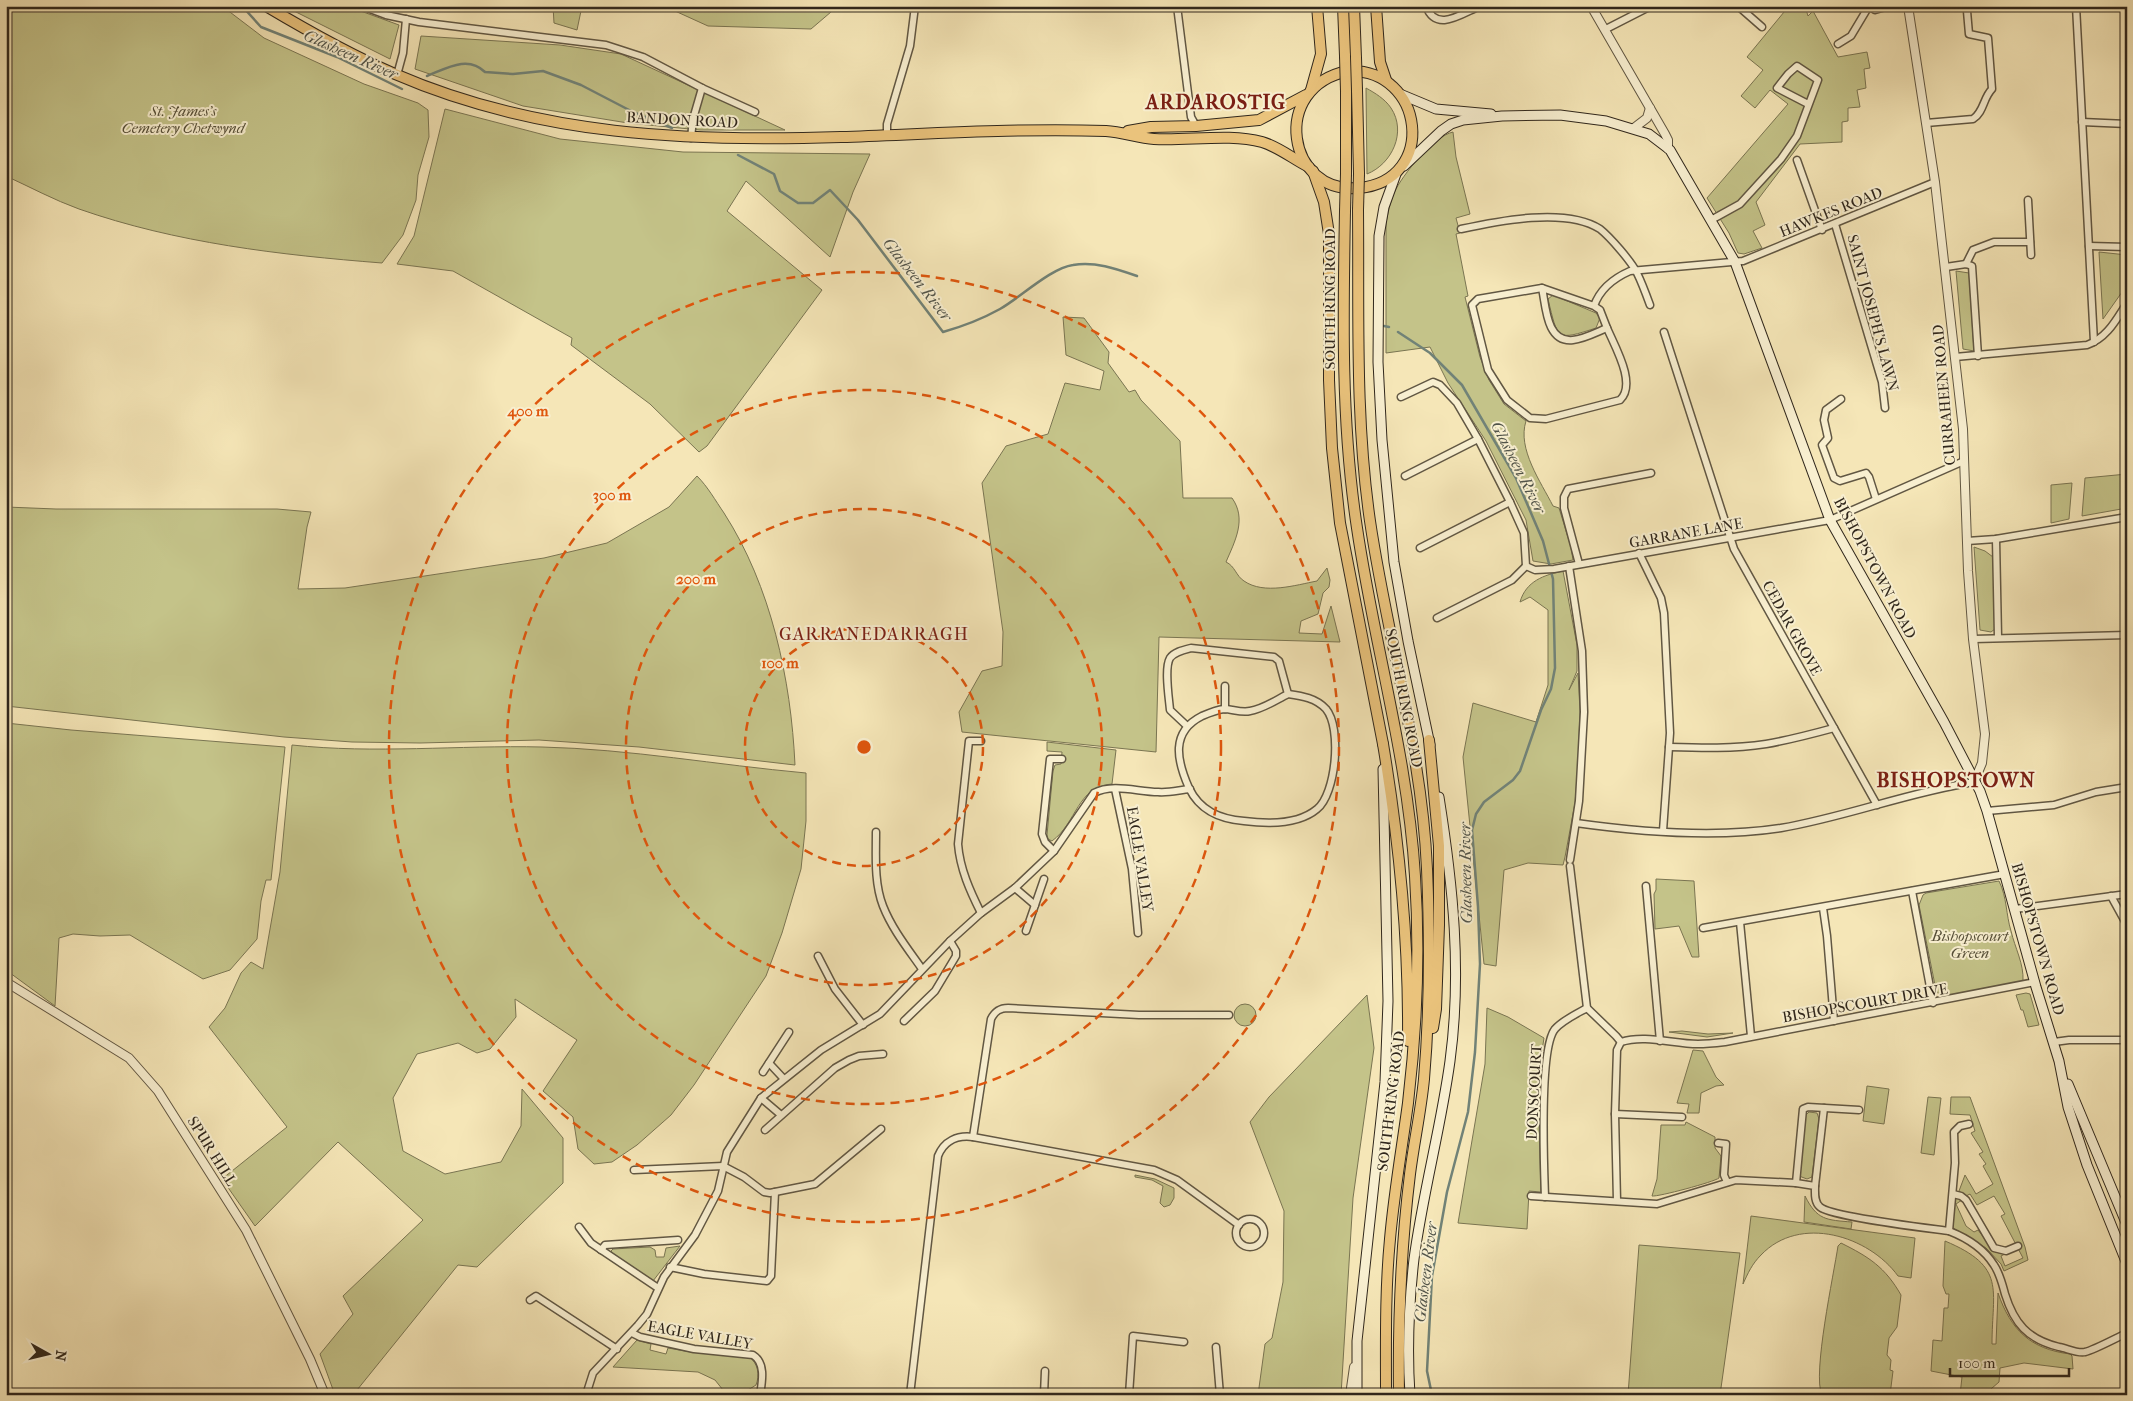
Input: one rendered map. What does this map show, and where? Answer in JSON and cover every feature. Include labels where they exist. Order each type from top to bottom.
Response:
[{"type":"main road","name":"BANDON ROAD","points":[[266,6],[314,35],[397,75],[481,104],[541,120],[617,132],[691,138],[806,138],[1001,131],[1122,132],[1192,123],[1259,120],[1309,92]]},
{"type":"main road","points":[[1317,6],[1321,54],[1309,92],[1300,106],[1296,130],[1299,150],[1311,169],[1324,202],[1329,234],[1330,419],[1340,523],[1383,744],[1393,806],[1408,1006],[1408,1104]]},
{"type":"main road","name":"SOUTH RING ROAD","points":[[1343,6],[1346,91],[1345,386],[1350,464],[1357,527],[1368,590],[1401,756],[1410,816],[1415,877],[1418,981],[1408,1104],[1390,1237],[1386,1298],[1386,1395]]},
{"type":"main road","name":"SOUTH RING ROAD","points":[[1354,6],[1359,174],[1359,384],[1364,472],[1380,583],[1416,768],[1427,866],[1428,1008],[1424,1080],[1410,1173],[1399,1297],[1400,1395]]},
{"type":"main road","points":[[1376,6],[1379,56],[1386,80]]},
{"type":"main road","points":[[1309,92],[1328,77],[1348,71],[1366,72],[1386,80],[1400,94],[1409,109],[1412,126],[1411,144],[1404,166],[1396,174],[1368,187],[1348,188],[1329,183],[1311,169]]},
{"type":"main road","name":"BISHOPSTOWN ROAD","points":[[1400,94],[1436,109],[1485,113],[1498,116]]},
{"type":"main road","name":"BISHOPSTOWN ROAD","points":[[1404,166],[1441,131],[1452,124],[1463,120],[1498,116],[1576,116],[1606,121],[1634,128],[1657,138],[1668,149],[1735,262],[1830,520],[1944,722],[1980,791],[2054,1042],[2068,1107],[2079,1143],[2107,1219],[2127,1264]]},
{"type":"main road","name":"BANDON ROAD","points":[[1122,132],[1150,138],[1222,138],[1260,141],[1271,145],[1311,169]]},
{"type":"main road","points":[[1396,174],[1384,207],[1379,236],[1378,362],[1382,440],[1396,571],[1408,641],[1429,740],[1448,851],[1454,903],[1457,962],[1456,1002],[1446,1095],[1414,1259],[1410,1339],[1410,1395]]},
{"type":"main road","points":[[1424,1080],[1436,1009],[1439,925],[1439,846],[1429,740]]},
{"type":"main road","points":[[1357,1395],[1357,1341],[1385,1082],[1388,1001],[1383,744]]},
{"type":"main road","name":"BISHOPSTOWN ROAD","points":[[2059,1060],[2127,1225]]},
{"type":"street","points":[[362,6],[386,15],[406,19],[606,45],[642,57],[702,88],[755,112]]},
{"type":"street","points":[[888,135],[887,124],[910,46],[915,6]]},
{"type":"street","points":[[1177,6],[1192,123]]},
{"type":"street","points":[[1426,6],[1429,15],[1435,20],[1443,21],[1480,6]]},
{"type":"street","points":[[1591,6],[1606,29],[1668,140],[1668,149]]},
{"type":"street","points":[[1606,29],[1651,6]]},
{"type":"street","points":[[1738,6],[1762,27]]},
{"type":"street","points":[[1838,44],[1851,36],[1869,6],[1874,10],[1889,6]]},
{"type":"street","name":"CURRAHEEN ROAD","points":[[1908,6],[1946,267],[1964,461],[1973,639],[1985,734],[1982,763],[1974,782]]},
{"type":"street","points":[[2076,6],[2094,342]]},
{"type":"street","points":[[1926,123],[1976,117],[1980,112],[1985,96],[1992,89],[1988,38],[1969,34],[1966,11]]},
{"type":"street","points":[[397,75],[403,54],[406,19]]},
{"type":"street","points":[[1711,220],[1740,204],[1782,159],[1797,136],[1818,80],[1797,66],[1777,88],[1808,104]]},
{"type":"street","points":[[691,138],[693,119],[702,88]]},
{"type":"street","points":[[1634,128],[1647,118],[1650,108]]},
{"type":"street","points":[[2082,122],[2127,124]]},
{"type":"street","points":[[1797,160],[1822,230]]},
{"type":"street","name":"HAWKES ROAD","points":[[1594,306],[1599,295],[1610,283],[1624,274],[1636,271],[1743,261],[1935,182]]},
{"type":"street","points":[[2028,200],[2031,255]]},
{"type":"street","points":[[1461,229],[1530,217],[1555,218],[1591,225],[1605,234],[1636,271],[1650,305]]},
{"type":"street","name":"SAINT JOSEPH'S LAWN","points":[[1835,224],[1882,382],[1885,408]]},
{"type":"street","points":[[1966,264],[1973,250],[1994,242],[2030,242]]},
{"type":"street","points":[[2089,246],[2127,247]]},
{"type":"street","points":[[1946,267],[1966,264],[1972,266],[1978,356]]},
{"type":"street","points":[[1542,288],[1552,330],[1560,338],[1574,340],[1607,328]]},
{"type":"street","points":[[1542,288],[1594,306],[1600,310],[1626,375],[1625,395],[1620,400],[1546,419],[1530,418],[1507,400],[1488,370],[1472,304],[1478,299],[1542,288]]},
{"type":"street","points":[[1955,357],[2086,346],[2109,331],[2127,303]]},
{"type":"street","name":"CEDAR GROVE","points":[[1664,332],[1734,549],[1877,804]]},
{"type":"street","points":[[1401,397],[1433,382],[1457,403],[1478,439],[1524,533],[1526,566],[1512,580],[1437,618]]},
{"type":"street","points":[[1841,399],[1826,410],[1824,420],[1828,438],[1822,445],[1836,480],[1840,481],[1866,474],[1876,499]]},
{"type":"street","points":[[1404,476],[1478,439]]},
{"type":"street","name":"GARRANE LANE","points":[[1526,566],[1535,570],[1554,569],[1830,520],[1964,461]]},
{"type":"street","points":[[1579,564],[1564,508],[1564,497],[1568,489],[1651,473]]},
{"type":"street","points":[[1420,548],[1510,502]]},
{"type":"street","points":[[1967,541],[1996,539],[2127,517]]},
{"type":"street","points":[[1996,539],[1998,637]]},
{"type":"street","points":[[1639,553],[1661,598],[1664,613],[1670,717],[1664,830]]},
{"type":"street","points":[[1569,566],[1582,651],[1584,712],[1581,782],[1570,863],[1586,1008],[1620,1042]]},
{"type":"street","points":[[1973,639],[2127,635]]},
{"type":"street","points":[[1187,726],[1170,710],[1168,684],[1168,663],[1170,658],[1182,650],[1191,648],[1274,657],[1278,661],[1288,694]]},
{"type":"street","points":[[1225,686],[1225,709]]},
{"type":"street","points":[[1288,694],[1301,696],[1316,702],[1326,709],[1331,720],[1335,746],[1334,767],[1329,790],[1321,806],[1303,818],[1288,821],[1237,820],[1221,817],[1206,809],[1190,789],[1180,766],[1179,752],[1183,733],[1187,726],[1205,715],[1225,709],[1247,712],[1288,694]]},
{"type":"street","points":[[1668,747],[1749,746],[1834,728]]},
{"type":"street","points":[[981,741],[969,741],[958,844],[959,858],[968,886],[981,914]]},
{"type":"street","points":[[1054,851],[1045,842],[1042,834],[1050,758],[1062,759]]},
{"type":"street","points":[[1576,823],[1713,834],[1779,828],[1974,782]]},
{"type":"street","points":[[1987,810],[2053,806],[2095,792],[2127,787]]},
{"type":"street","name":"EAGLE VALLEY","points":[[1115,789],[1132,869],[1138,933]]},
{"type":"street","name":"EAGLE VALLEY","points":[[586,1395],[592,1373],[617,1349],[647,1314],[658,1288],[670,1267],[695,1235],[713,1201],[721,1180],[729,1148],[761,1098],[783,1078],[821,1050],[880,1014],[950,941],[1015,888],[1054,851],[1094,793],[1115,789],[1159,792],[1190,789]]},
{"type":"street","points":[[876,832],[876,866],[883,905],[895,929],[922,969]]},
{"type":"street","points":[[1704,928],[2005,874]]},
{"type":"street","points":[[1026,931],[1044,879]]},
{"type":"street","points":[[1620,1042],[1630,1040],[1660,1041],[1646,886]]},
{"type":"street","points":[[1015,888],[1035,905]]},
{"type":"street","points":[[1912,891],[1933,1003]]},
{"type":"street","points":[[2015,909],[2127,894]]},
{"type":"street","points":[[2111,896],[2127,925]]},
{"type":"street","points":[[1823,908],[1834,1021]]},
{"type":"street","points":[[1740,922],[1751,1036]]},
{"type":"street","points":[[904,1021],[935,991],[956,956],[956,951],[950,941]]},
{"type":"street","points":[[818,956],[835,989],[863,1025]]},
{"type":"street","name":"SPUR HILL","points":[[6,982],[129,1058],[158,1090],[246,1230],[310,1359],[325,1395]]},
{"type":"street","name":"BISHOPSCOURT DRIVE","points":[[1660,1041],[1698,1044],[1725,1042],[2035,982]]},
{"type":"street","name":"DONSCOURT","points":[[1545,1197],[1543,1143],[1548,1045],[1555,1030],[1586,1008]]},
{"type":"street","points":[[973,1137],[991,1018],[1000,1009],[1160,1016],[1229,1015]]},
{"type":"street","points":[[764,1072],[790,1032]]},
{"type":"street","points":[[2054,1042],[2069,1040],[2127,1040]]},
{"type":"street","points":[[1617,1201],[1615,1114],[1617,1050],[1620,1042]]},
{"type":"street","points":[[765,1130],[835,1068],[860,1056],[883,1054]]},
{"type":"street","points":[[769,1063],[783,1078]]},
{"type":"street","points":[[761,1098],[781,1115]]},
{"type":"street","points":[[1796,1183],[1803,1109],[1808,1107],[1859,1110]]},
{"type":"street","points":[[1824,1108],[1815,1186],[1815,1200],[1818,1206],[1826,1211],[1949,1231],[1975,1245],[1993,1263],[2000,1274],[2015,1319],[2031,1336],[2055,1346],[2084,1353],[2127,1333]]},
{"type":"street","points":[[1615,1114],[1682,1116]]},
{"type":"street","points":[[1949,1231],[1953,1194],[1954,1132],[1960,1126],[1970,1124]]},
{"type":"street","points":[[634,1170],[723,1166],[744,1177],[764,1192],[776,1192],[815,1184],[881,1129]]},
{"type":"street","points":[[910,1395],[938,1156],[947,1142],[957,1137],[973,1137],[1136,1166],[1166,1174],[1239,1225]]},
{"type":"street","points":[[1718,1143],[1726,1144],[1724,1175],[1728,1182]]},
{"type":"street","points":[[1531,1196],[1663,1203],[1728,1182],[1748,1180],[1815,1186]]},
{"type":"street","points":[[670,1267],[704,1274],[767,1281],[771,1276],[776,1192]]},
{"type":"street","points":[[1953,1194],[1961,1196],[1966,1200],[1994,1248],[2006,1251],[2018,1246]]},
{"type":"street","points":[[1250,1219],[1259,1222],[1263,1230],[1263,1238],[1252,1246],[1244,1245],[1240,1242],[1237,1234],[1239,1225],[1250,1219]]},
{"type":"street","points":[[579,1227],[592,1244],[658,1288]]},
{"type":"street","points":[[601,1250],[605,1245],[678,1240]]},
{"type":"street","points":[[530,1300],[536,1296],[617,1349]]},
{"type":"street","name":"EAGLE VALLEY","points":[[632,1332],[640,1337],[694,1349],[753,1354],[760,1364],[762,1382],[760,1395]]},
{"type":"street","points":[[1130,1395],[1133,1336],[1184,1342]]},
{"type":"street","points":[[1350,1395],[1357,1341]]},
{"type":"street","points":[[1216,1348],[1220,1395]]},
{"type":"street","points":[[1044,1395],[1045,1371]]},
{"type":"green space","name":"St. James's Cemetery Chetwynd","points":[[6,6],[222,6],[264,38],[364,84],[418,103],[428,110],[429,137],[418,175],[416,200],[403,235],[382,263],[305,256],[229,246],[153,231],[116,221],[51,198],[6,176]]},
{"type":"green space","points":[[284,6],[347,6],[399,25],[390,59]]},
{"type":"green space","points":[[553,6],[582,6],[577,30],[554,23]]},
{"type":"green space","points":[[664,6],[838,6],[811,29],[708,26]]},
{"type":"green space","points":[[1789,6],[1805,6],[1808,16],[1813,11],[1838,57],[1867,52],[1870,68],[1864,69],[1866,88],[1857,90],[1860,107],[1848,108],[1848,121],[1842,122],[1842,142],[1800,144],[1756,202],[1765,225],[1753,231],[1762,248],[1744,254],[1738,253],[1729,233],[1707,198],[1788,104],[1770,90],[1755,108],[1741,96],[1763,70],[1747,57]]},
{"type":"green space","points":[[421,36],[560,45],[621,54],[785,130],[700,130],[628,123],[523,106],[415,69]]},
{"type":"green space","points":[[1366,88],[1380,96],[1389,105],[1396,117],[1398,127],[1397,137],[1390,155],[1384,163],[1367,174]]},
{"type":"green space","points":[[445,109],[560,139],[683,152],[870,154],[853,192],[830,257],[746,181],[727,211],[822,290],[707,446],[699,452],[650,404],[571,345],[572,338],[453,271],[397,264],[414,236]]},
{"type":"green space","points":[[1453,132],[1456,157],[1470,214],[1456,218],[1460,233],[1456,234],[1468,296],[1465,297],[1480,357],[1489,380],[1504,404],[1526,421],[1524,432],[1527,454],[1553,506],[1559,508],[1573,560],[1551,564],[1533,561],[1526,520],[1486,441],[1448,383],[1430,347],[1386,353],[1386,223],[1391,200],[1398,185],[1419,157],[1445,135]]},
{"type":"green space","points":[[2099,252],[2127,255],[2127,285],[2103,319]]},
{"type":"green space","points":[[1956,271],[1969,273],[1974,351],[1963,349]]},
{"type":"green space","points":[[1553,295],[1596,313],[1600,318],[1596,328],[1573,335],[1561,334],[1554,323],[1548,299]]},
{"type":"green space","points":[[1063,317],[1084,318],[1109,352],[1108,363],[1129,392],[1135,390],[1141,400],[1180,441],[1183,498],[1232,498],[1239,514],[1239,522],[1236,538],[1226,562],[1241,579],[1252,585],[1280,588],[1317,581],[1327,568],[1330,580],[1329,587],[1323,593],[1318,614],[1301,621],[1299,633],[1322,634],[1331,606],[1340,642],[1159,637],[1156,752],[962,732],[959,712],[982,671],[1002,666],[1003,632],[982,483],[1006,446],[1048,434],[1065,383],[1100,390],[1104,371],[1066,355]]},
{"type":"green space","points":[[2127,474],[2127,508],[2082,516],[2085,478]]},
{"type":"green space","points":[[697,476],[724,513],[740,541],[766,602],[776,634],[789,700],[795,765],[639,747],[539,740],[420,743],[352,742],[284,737],[6,706],[6,507],[56,509],[277,509],[311,512],[298,589],[345,588],[544,558],[607,543],[669,507]]},
{"type":"green space","points":[[2072,483],[2069,519],[2051,523],[2051,485]]},
{"type":"green space","points":[[1974,547],[1985,551],[1993,557],[1995,629],[1991,632],[1980,630]]},
{"type":"green space","points":[[1563,571],[1577,645],[1577,671],[1569,690],[1578,673],[1580,711],[1575,803],[1565,857],[1563,865],[1528,863],[1504,870],[1496,966],[1484,964],[1463,757],[1473,703],[1536,722],[1548,685],[1548,610],[1530,597],[1520,602],[1531,584],[1543,577]]},
{"type":"green space","points":[[6,723],[285,747],[271,880],[266,880],[261,901],[257,939],[230,970],[203,979],[130,935],[100,936],[73,934],[59,938],[55,1006],[6,970]]},
{"type":"green space","points":[[1047,742],[1116,750],[1112,784],[1100,786],[1091,791],[1078,806],[1067,825],[1052,841],[1048,839],[1047,835],[1053,771],[1055,765],[1061,764],[1062,752],[1047,751]]},
{"type":"green space","points":[[292,745],[354,749],[575,748],[806,773],[806,821],[801,869],[782,933],[766,976],[694,1085],[671,1115],[637,1145],[612,1162],[594,1164],[578,1149],[573,1117],[543,1091],[577,1040],[515,999],[516,1017],[490,1049],[477,1053],[458,1043],[417,1054],[393,1098],[403,1151],[445,1174],[501,1162],[521,1126],[522,1089],[563,1138],[563,1183],[477,1267],[458,1265],[353,1395],[335,1395],[320,1354],[353,1314],[343,1296],[423,1220],[338,1142],[255,1226],[222,1179],[287,1127],[209,1027],[225,1008],[241,973],[251,962],[263,969],[280,872]]},
{"type":"green space","points":[[1656,879],[1694,881],[1699,957],[1692,957],[1679,926],[1655,929],[1654,894]]},
{"type":"green space","name":"Bishopscourt Green","points":[[1999,881],[2004,893],[2008,919],[2021,962],[2023,981],[1945,997],[1940,996],[1936,990],[1919,905],[1923,895]]},
{"type":"green space","points":[[2030,994],[2039,1025],[2028,1027],[2023,1010],[2021,1010],[2016,995]]},
{"type":"green space","points":[[1367,995],[1374,1048],[1353,1198],[1341,1395],[1258,1395],[1265,1344],[1272,1338],[1283,1282],[1284,1211],[1250,1122],[1269,1097]]},
{"type":"green space","points":[[1245,1004],[1253,1007],[1256,1015],[1253,1023],[1245,1026],[1237,1023],[1234,1015],[1237,1007]]},
{"type":"green space","points":[[1487,1008],[1508,1017],[1544,1038],[1540,1064],[1541,1192],[1529,1191],[1527,1229],[1458,1223],[1485,1064]]},
{"type":"green space","points":[[1682,1031],[1708,1034],[1733,1033],[1707,1037],[1669,1032]]},
{"type":"green space","points":[[1693,1050],[1703,1051],[1716,1077],[1724,1085],[1716,1086],[1701,1093],[1699,1113],[1687,1113],[1689,1104],[1677,1103]]},
{"type":"green space","points":[[1867,1086],[1889,1089],[1884,1124],[1863,1121]]},
{"type":"green space","points":[[1928,1097],[1941,1098],[1934,1155],[1921,1153]]},
{"type":"green space","points":[[1951,1097],[1970,1097],[2025,1247],[2028,1260],[2004,1271],[2001,1264],[1986,1248],[1950,1226],[1957,1197],[1962,1200],[1956,1204],[1966,1226],[1974,1232],[1978,1230],[1995,1252],[2005,1254],[2001,1256],[2005,1266],[2023,1258],[2001,1216],[2005,1214],[1994,1196],[1977,1205],[1970,1194],[1966,1196],[1959,1191],[1965,1175],[1976,1194],[1993,1184],[1983,1166],[1986,1164],[1979,1154],[1983,1152],[1971,1133],[1975,1131],[1970,1115],[1950,1114]]},
{"type":"green space","points":[[1809,1112],[1817,1113],[1819,1119],[1812,1177],[1807,1179],[1799,1176],[1805,1116]]},
{"type":"green space","points":[[1686,1122],[1715,1137],[1715,1148],[1721,1156],[1719,1178],[1686,1189],[1652,1196],[1657,1179],[1661,1125],[1685,1125]]},
{"type":"green space","points":[[1135,1175],[1155,1179],[1174,1188],[1174,1198],[1170,1205],[1164,1207],[1160,1203],[1163,1186],[1152,1180],[1135,1177]]},
{"type":"green space","points":[[1805,1196],[1818,1214],[1829,1219],[1852,1222],[1851,1229],[1804,1222]]},
{"type":"green space","points":[[1751,1216],[1915,1238],[1911,1278],[1898,1276],[1870,1250],[1852,1241],[1833,1235],[1814,1233],[1795,1235],[1777,1242],[1758,1258],[1743,1284]]},
{"type":"green space","points":[[1945,1241],[1978,1260],[1987,1271],[1992,1282],[1993,1294],[1992,1344],[1996,1344],[1998,1293],[2009,1317],[2024,1336],[2044,1348],[2070,1354],[2072,1356],[2073,1369],[2024,1363],[2000,1368],[1999,1382],[1984,1395],[1960,1395],[1962,1377],[1931,1371],[1933,1340],[1942,1341],[1944,1308],[1948,1308],[1949,1294],[1946,1294],[1943,1286]]},
{"type":"green space","points":[[1841,1243],[1876,1264],[1889,1277],[1901,1295],[1897,1327],[1889,1338],[1887,1355],[1891,1360],[1890,1370],[1893,1371],[1890,1395],[1822,1395],[1820,1367],[1822,1346],[1838,1246]]},
{"type":"green space","points":[[1639,1245],[1740,1253],[1720,1395],[1628,1395]]},
{"type":"green space","points":[[680,1246],[653,1281],[613,1255],[611,1251],[613,1249],[650,1247],[655,1250],[656,1257],[664,1257],[666,1248]]},
{"type":"green space","points":[[637,1340],[651,1344],[650,1350],[666,1354],[668,1348],[749,1357],[754,1362],[757,1370],[756,1385],[748,1390],[747,1395],[727,1395],[715,1380],[698,1372],[613,1367]]},
{"type":"waterway","name":"Glasheen River","points":[[242,6],[261,27],[337,57],[402,89]]},
{"type":"waterway","name":"Glasheen River","points":[[427,76],[464,64],[472,64],[485,72],[513,74],[543,71],[581,85],[633,112],[672,128]]},
{"type":"waterway","name":"Glasheen River","points":[[738,155],[774,174],[780,191],[798,203],[813,203],[830,190],[858,220],[943,332],[993,313],[1055,271],[1064,267],[1081,264],[1098,265],[1137,276]]},
{"type":"waterway","name":"Glasheen River","points":[[1384,326],[1389,327]]},
{"type":"waterway","name":"Glasheen River","points":[[1398,332],[1430,353],[1462,385],[1516,478],[1543,541],[1553,579],[1555,668],[1551,689],[1541,710],[1520,771],[1513,780],[1484,802],[1476,814],[1472,830],[1480,964],[1475,1052],[1468,1112],[1447,1192],[1432,1276],[1427,1371],[1432,1395]]},
{"type":"district","name":"ARDAROSTIG","points":[[1216,102]]},
{"type":"district","name":"GARRANEDARRAGH","points":[[874,634]]},
{"type":"district","name":"BISHOPSTOWN","points":[[1956,780]]}]
